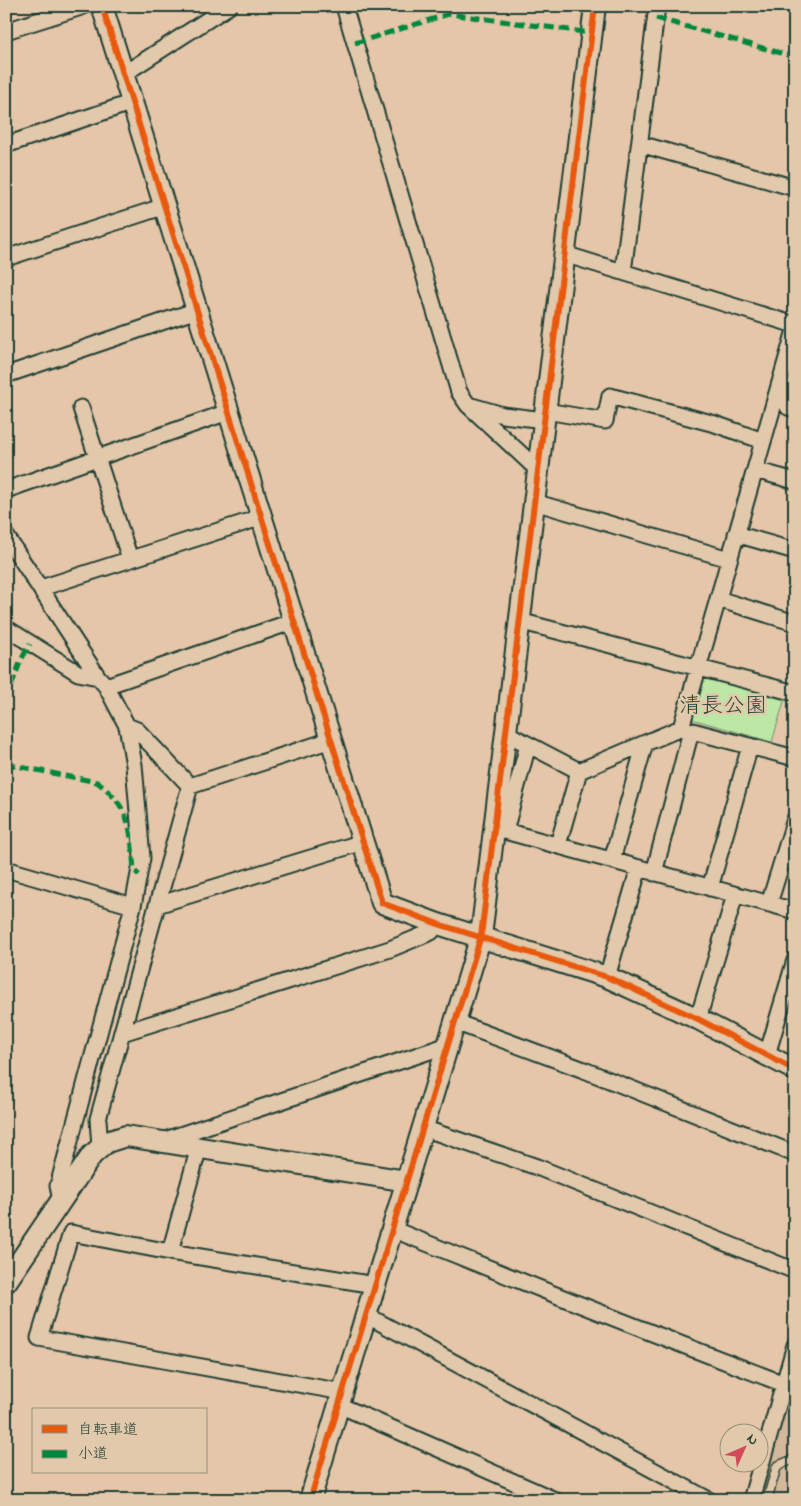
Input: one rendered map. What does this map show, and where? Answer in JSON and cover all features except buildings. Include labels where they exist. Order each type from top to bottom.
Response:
[{"type":"street","points":[[6,31],[84,6]]},
{"type":"street","points":[[102,6],[382,903],[438,924],[607,977],[698,1019],[795,1070]]},
{"type":"street","points":[[124,73],[228,6]]},
{"type":"street","points":[[344,6],[459,392],[468,405],[538,470]]},
{"type":"street","points":[[310,1500],[481,936],[500,830],[506,733],[595,6]]},
{"type":"street","points":[[623,272],[658,6]]},
{"type":"street","points":[[6,145],[133,102]]},
{"type":"street","points":[[640,144],[795,188]]},
{"type":"street","points":[[6,258],[165,206]]},
{"type":"street","points":[[564,254],[795,324]]},
{"type":"street","points":[[6,375],[197,310]]},
{"type":"street","points":[[654,873],[698,668],[795,330]]},
{"type":"street","points":[[795,384],[788,407],[795,409]]},
{"type":"street","points":[[468,405],[502,415],[545,416],[605,421],[610,396],[715,424],[763,441]]},
{"type":"street","points":[[81,408],[130,560]]},
{"type":"street","points":[[6,490],[228,412]]},
{"type":"street","points":[[755,470],[795,481]]},
{"type":"street","points":[[534,502],[729,559]]},
{"type":"street","points":[[41,588],[262,517]]},
{"type":"street","points":[[736,534],[795,551]]},
{"type":"street","points":[[6,536],[102,682],[128,726],[134,765],[142,858],[133,906],[58,1186],[61,1200]]},
{"type":"street","points":[[718,599],[795,623]]},
{"type":"street","points":[[6,628],[78,673],[102,682],[294,621]]},
{"type":"street","points":[[520,621],[795,693]]},
{"type":"street","points":[[128,726],[137,730],[190,786]]},
{"type":"street","points":[[579,771],[645,743],[686,730],[795,758]]},
{"type":"street","points":[[506,733],[579,771]]},
{"type":"street","points":[[190,786],[331,740]]},
{"type":"street","points":[[612,860],[645,743]]},
{"type":"street","points":[[500,830],[528,745]]},
{"type":"street","points":[[710,888],[750,746]]},
{"type":"street","points":[[558,846],[579,771]]},
{"type":"street","points":[[100,1147],[98,1119],[190,786]]},
{"type":"street","points":[[769,904],[795,819]]},
{"type":"street","points":[[500,830],[795,911]]},
{"type":"street","points":[[157,905],[363,842]]},
{"type":"street","points":[[607,977],[639,868]]},
{"type":"street","points":[[6,869],[133,906]]},
{"type":"street","points":[[698,1019],[735,895]]},
{"type":"street","points":[[122,1033],[390,949],[431,932],[438,924]]},
{"type":"street","points":[[767,1055],[795,960]]},
{"type":"street","points":[[455,1022],[584,1070],[795,1154]]},
{"type":"street","points":[[162,1141],[448,1045]]},
{"type":"street","points":[[423,1128],[537,1168],[795,1271]]},
{"type":"street","points":[[6,1282],[61,1200],[100,1147],[107,1142],[126,1136],[407,1181]]},
{"type":"street","points":[[170,1252],[199,1147]]},
{"type":"street","points":[[392,1229],[514,1276],[603,1315],[784,1384]]},
{"type":"street","points":[[376,1285],[170,1252],[71,1233],[39,1338],[341,1399],[555,1500]]},
{"type":"street","points":[[366,1315],[536,1409],[709,1500]]},
{"type":"street","points":[[751,1500],[795,1345]]},
{"type":"lane","points":[[767,1500],[777,1466],[795,1457]]},
{"type":"shaded area","points":[[795,1367],[795,1500],[758,1500],[765,1474],[768,1474],[768,1464]]},
{"type":"green space","name":"清長公園","points":[[706,674],[785,698],[772,742],[692,719]]},
{"type":"marked path","points":[[355,43],[449,14],[592,33]]},
{"type":"marked path","points":[[656,18],[795,57]]},
{"type":"marked path","points":[[6,700],[21,660],[30,644]]},
{"type":"marked path","points":[[6,764],[97,782],[117,801],[123,811],[130,831],[134,870],[139,875]]},
{"type":"cycle path","points":[[102,6],[382,903],[438,924],[607,977],[698,1019],[795,1070]]},
{"type":"cycle path","points":[[310,1500],[481,936],[595,6]]}]
